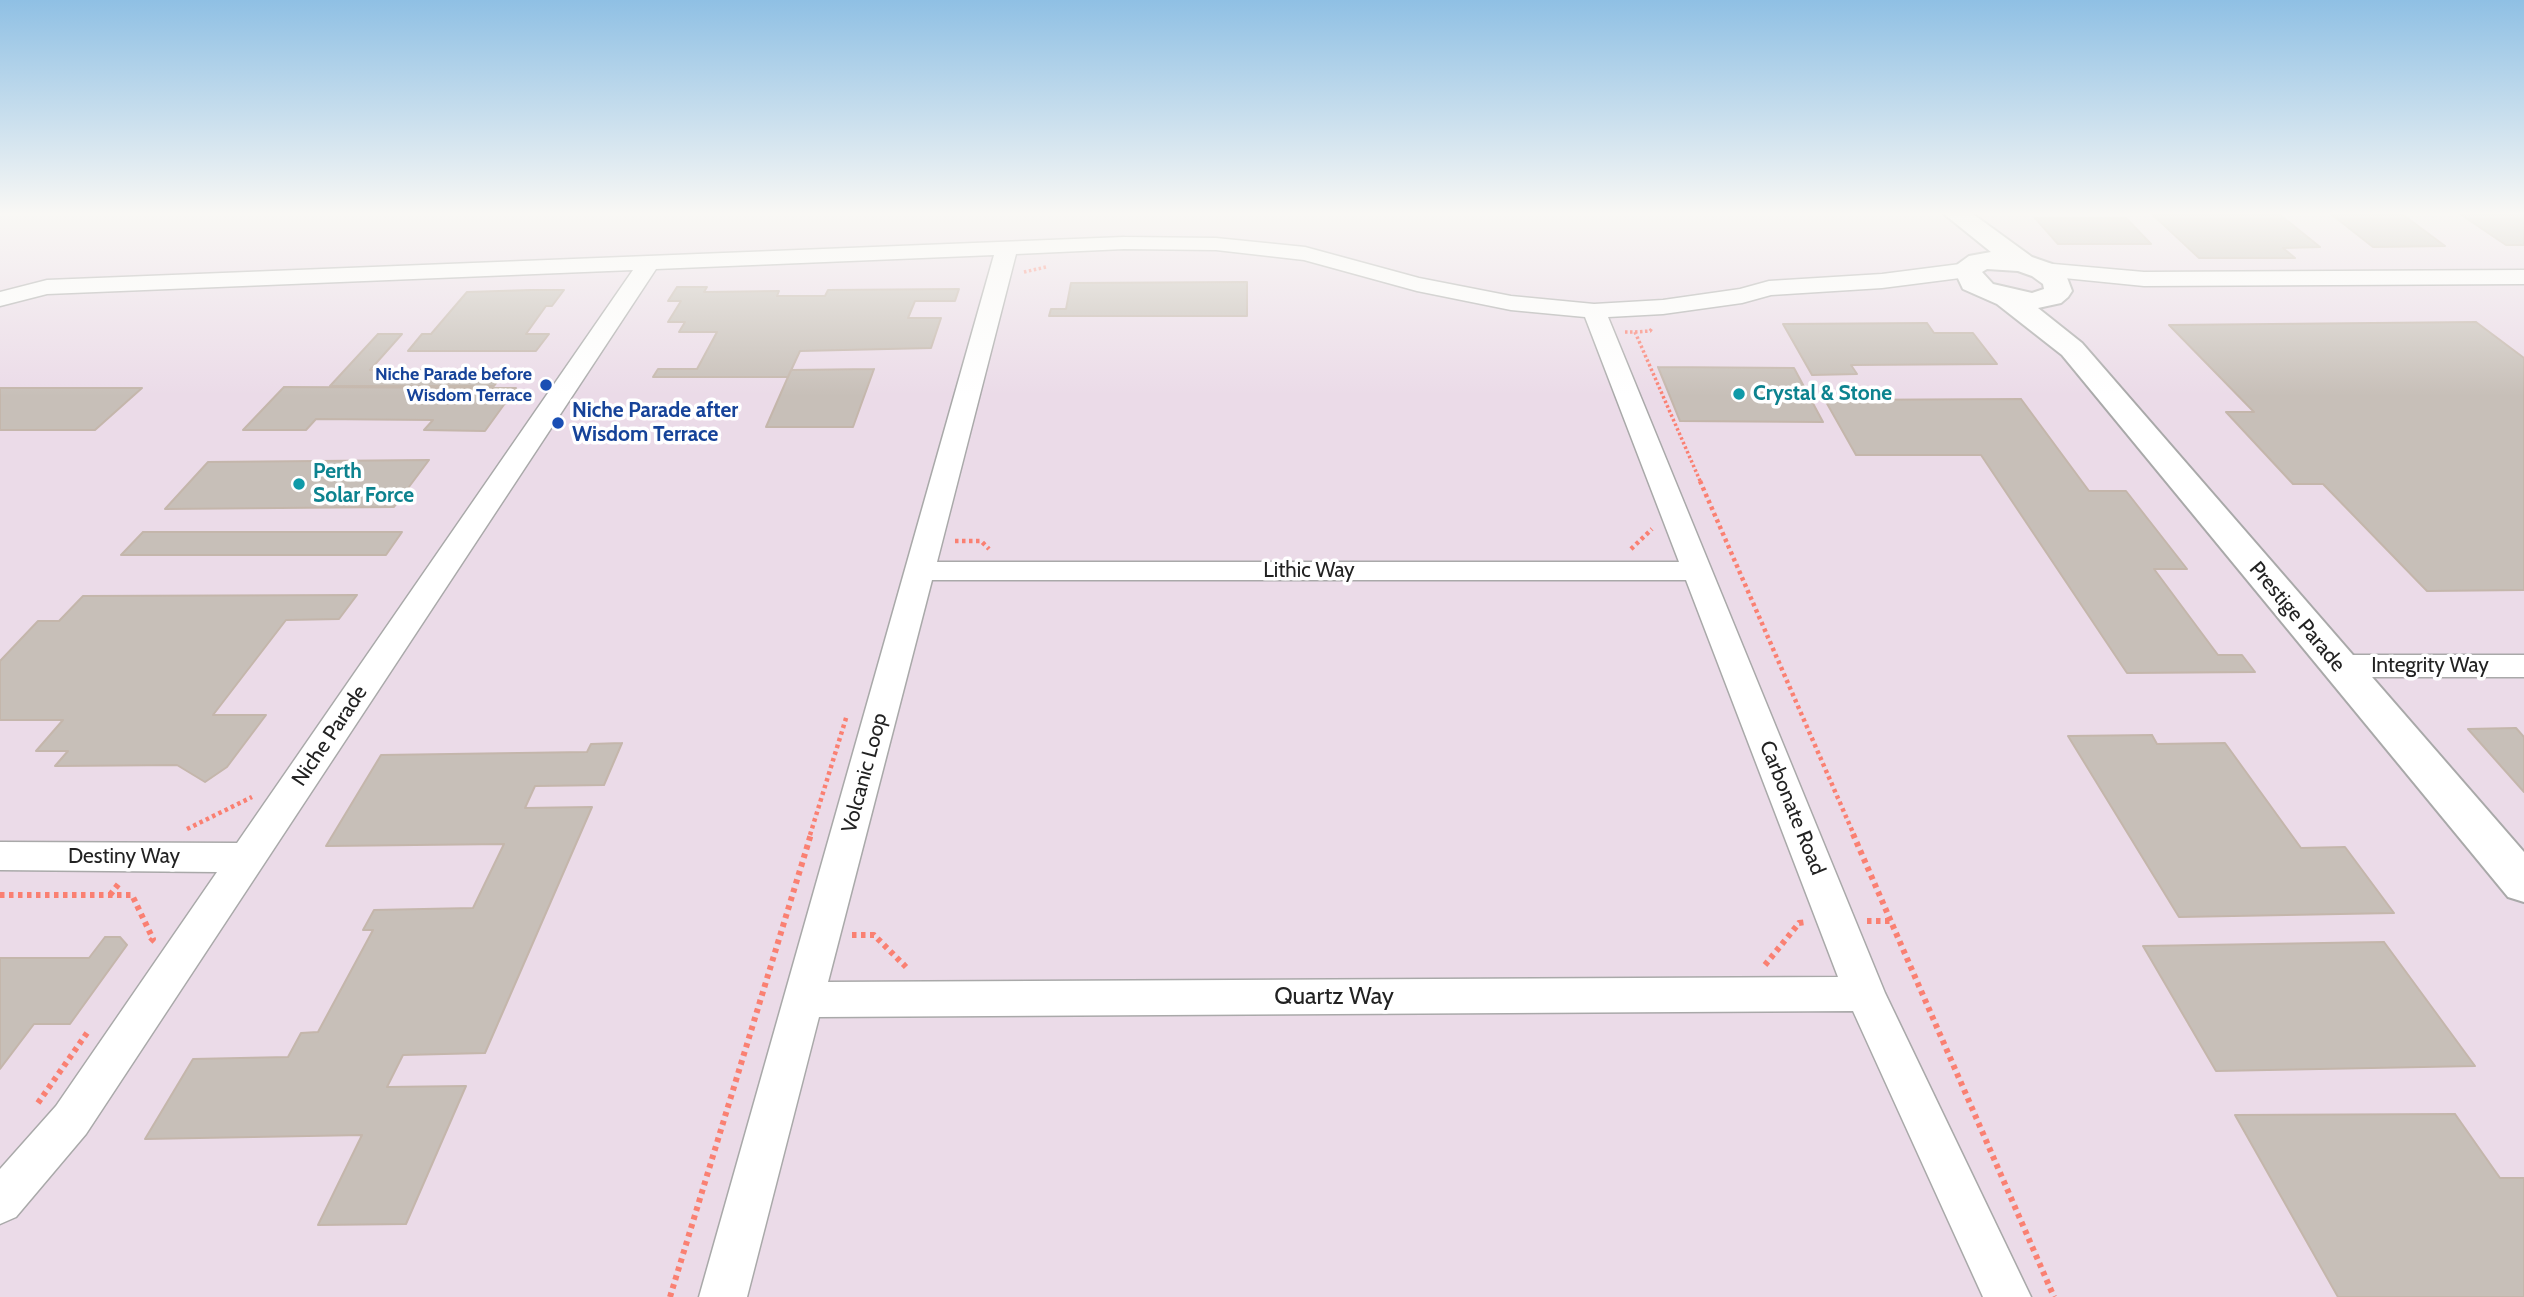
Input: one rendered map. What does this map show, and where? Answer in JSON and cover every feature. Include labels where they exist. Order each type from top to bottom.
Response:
[{"type":"street","points":[[0,299],[47,287],[360,275]]},
{"type":"street","name":"Niche Parade","points":[[0,1202],[71,1120],[641,275]]},
{"type":"street","name":"Volcanic Loop","points":[[723,1297],[1000,275]]},
{"type":"street","points":[[1379,275],[1417,285],[1611,325],[1663,307],[1805,284],[1984,280],[2032,301],[2043,280]]},
{"type":"street","name":"Prestige Parade","points":[[1982,275],[1984,280],[2072,349],[2337,666],[2524,884]]},
{"type":"street","points":[[1984,280],[1986,275]]},
{"type":"street","points":[[2029,275],[2043,280],[2524,277]]},
{"type":"street","name":"Prestige Parade","points":[[2036,275],[2043,280],[2064,321],[2072,349]]},
{"type":"street","name":"Carbonate Road","points":[[1611,325],[1698,571],[1865,995],[2007,1297]]},
{"type":"street","name":"Lithic Way","points":[[920,571],[1698,571]]},
{"type":"street","name":"Integrity Way","points":[[2337,666],[2524,666]]},
{"type":"street","name":"Destiny Way","points":[[0,856],[248,858]]},
{"type":"street","name":"Quartz Way","points":[[803,1000],[1865,995]]},
{"type":"path","points":[[1611,325],[1650,331],[1657,321]]},
{"type":"path","points":[[1611,325],[1891,921],[2054,1297]]},
{"type":"path","points":[[670,1297],[849,711]]},
{"type":"path","points":[[183,831],[261,793]]},
{"type":"path","points":[[110,895],[140,857]]},
{"type":"path","points":[[0,895],[132,895],[153,939],[145,950]]},
{"type":"path","points":[[1752,965],[1766,965],[1799,923],[1891,921]]},
{"type":"path","points":[[780,935],[874,934],[904,967],[918,967]]},
{"type":"path","points":[[30,1114],[92,1027]]},
{"type":"shaded area","points":[[0,275],[2524,275],[2524,1297],[0,1297]]},
{"type":"building","points":[[1247,282],[1247,316],[1049,316],[1051,309],[1066,309],[1071,283]]},
{"type":"building","points":[[677,287],[707,287],[704,292],[779,291],[777,296],[825,296],[828,290],[959,289],[955,301],[915,301],[908,318],[941,318],[931,348],[800,351],[788,377],[653,377],[658,369],[697,369],[717,332],[679,332],[685,322],[668,322],[681,301],[668,301]]},
{"type":"building","points":[[564,290],[552,306],[546,306],[526,334],[549,334],[536,351],[408,351],[422,334],[431,334],[467,292]]},
{"type":"building","points":[[2476,322],[2524,358],[2524,590],[2427,591],[2323,484],[2293,484],[2226,412],[2254,412],[2169,325]]},
{"type":"building","points":[[1927,323],[1934,333],[1973,333],[1997,364],[1851,365],[1857,374],[1812,375],[1783,324]]},
{"type":"building","points":[[378,334],[402,334],[370,370],[506,370],[494,386],[330,386]]},
{"type":"building","name":"Crystal & Stone","points":[[1658,367],[1794,368],[1823,422],[1680,421]]},
{"type":"building","points":[[874,369],[853,427],[766,427],[791,370]]},
{"type":"building","points":[[284,387],[516,388],[485,431],[424,430],[433,420],[316,419],[306,430],[243,430]]},
{"type":"building","points":[[0,388],[142,388],[95,430],[0,430]]},
{"type":"building","points":[[2021,399],[2089,491],[2126,491],[2187,569],[2154,569],[2218,655],[2242,655],[2255,672],[2127,673],[1981,455],[1856,455],[1825,400]]},
{"type":"building","name":"Perth Solar Force","points":[[429,460],[394,507],[165,509],[208,462]]},
{"type":"building","points":[[143,532],[402,532],[386,555],[121,555]]},
{"type":"building","points":[[357,595],[339,619],[286,620],[213,715],[266,715],[227,767],[205,782],[177,765],[55,766],[68,751],[36,751],[63,720],[0,720],[0,661],[38,621],[59,621],[83,596]]},
{"type":"building","points":[[2516,728],[2524,737],[2524,792],[2468,729]]},
{"type":"building","points":[[2152,735],[2157,744],[2225,743],[2301,848],[2345,847],[2394,913],[2179,917],[2068,736]]},
{"type":"building","points":[[622,743],[604,785],[535,786],[525,808],[592,807],[485,1053],[403,1055],[387,1087],[466,1086],[406,1224],[318,1225],[362,1135],[145,1139],[193,1059],[288,1057],[301,1033],[318,1032],[373,930],[363,930],[374,910],[473,908],[504,844],[326,846],[381,755],[587,752],[591,744]]},
{"type":"building","points":[[105,937],[120,937],[127,945],[70,1024],[34,1024],[0,1069],[0,958],[89,958]]},
{"type":"building","points":[[2384,942],[2475,1066],[2216,1071],[2143,946]]},
{"type":"building","points":[[2455,1114],[2500,1178],[2524,1178],[2524,1297],[2338,1297],[2235,1115]]},
{"type":"place","name":"Niche Parade before Wisdom Terrace","points":[[546,385]]},
{"type":"place","name":"Crystal & Stone","points":[[1739,394]]},
{"type":"place","name":"Niche Parade after Wisdom Terrace","points":[[558,423]]},
{"type":"place","name":"Perth Solar Force","points":[[299,484]]}]
